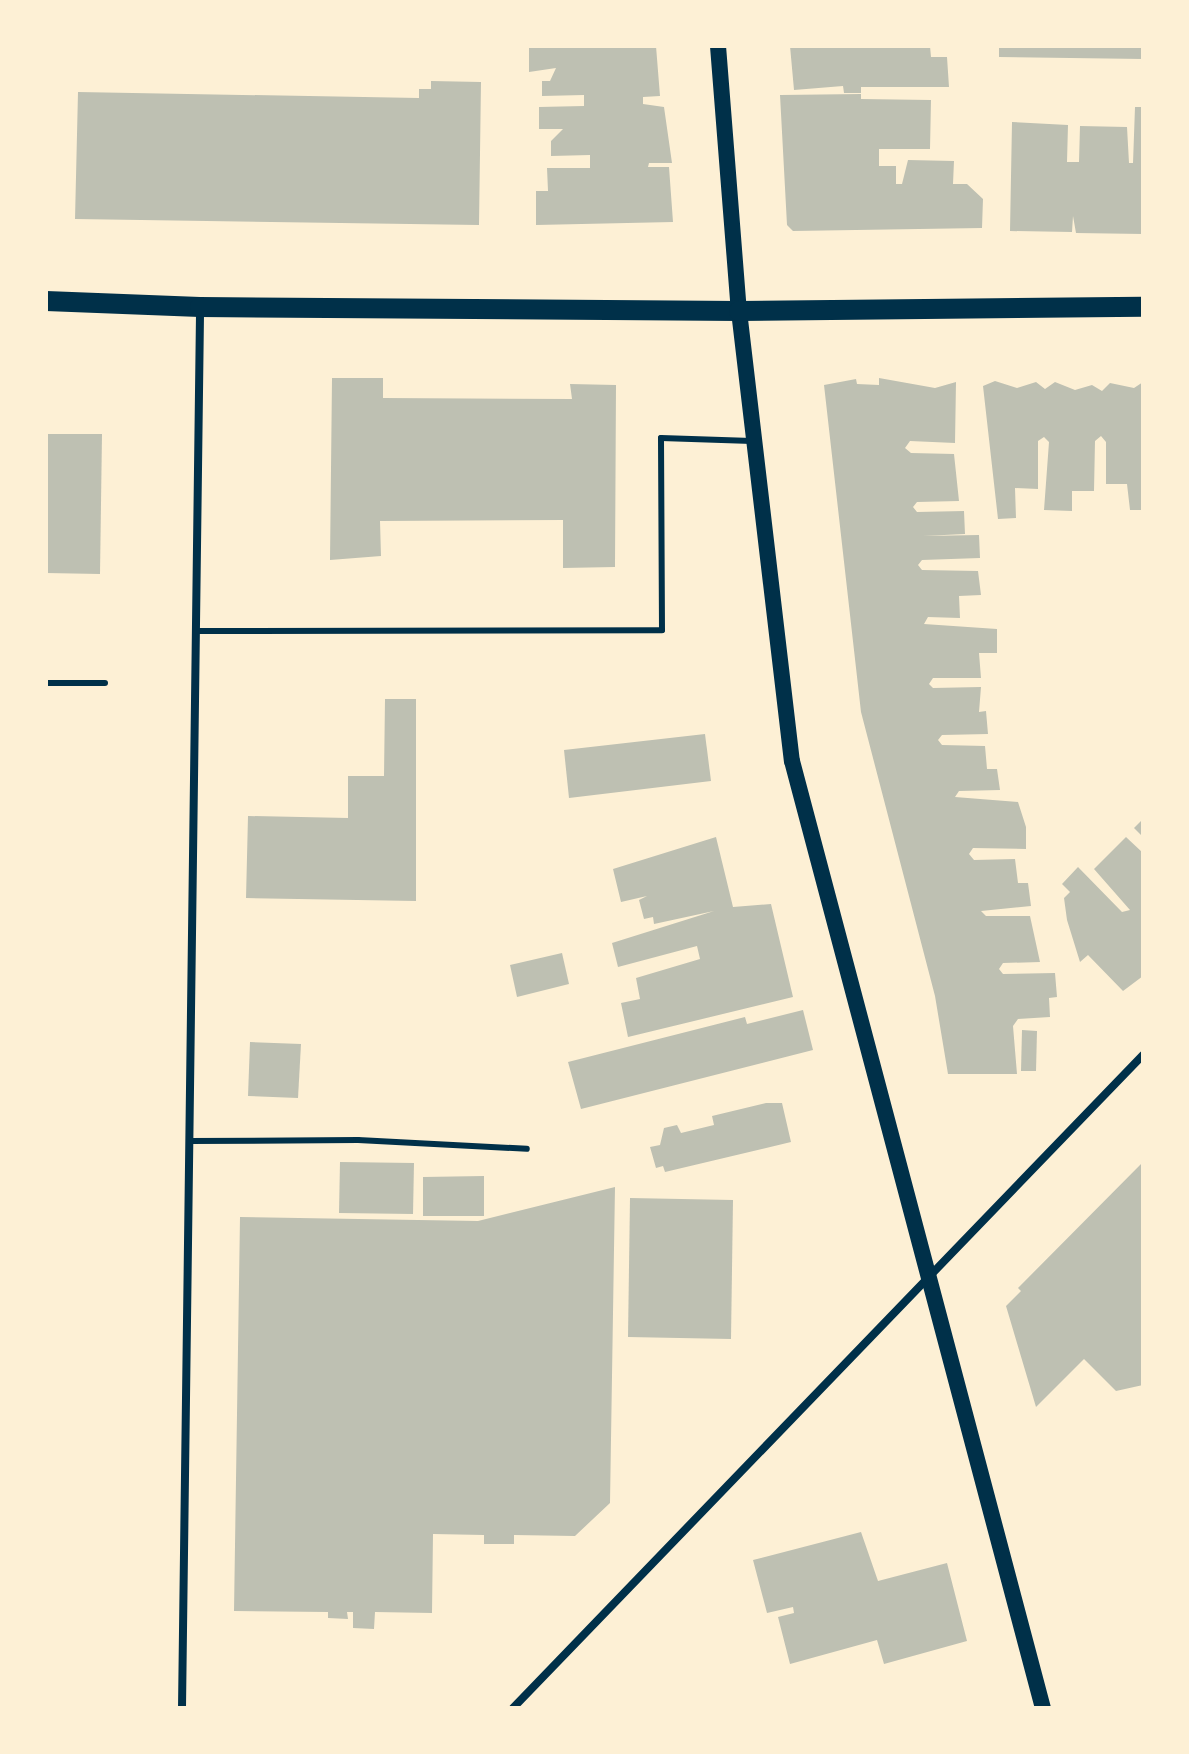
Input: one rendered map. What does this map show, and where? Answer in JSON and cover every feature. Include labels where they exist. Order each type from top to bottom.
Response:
[{"type":"main road","points":[[718,46],[739,311],[792,761],[932,1274],[1043,1708]]},
{"type":"main road","points":[[46,301],[200,307],[739,311],[1143,307]]},
{"type":"street","points":[[182,1708],[200,307]]},
{"type":"street","points":[[513,1708],[1143,1055]]},
{"type":"lane","points":[[195,631],[662,630],[661,438],[755,441]]},
{"type":"lane","points":[[46,683],[105,683]]},
{"type":"lane","points":[[189,1141],[358,1140],[527,1149]]},
{"type":"building","points":[[656,46],[660,96],[643,97],[643,104],[664,107],[672,163],[649,163],[648,167],[669,167],[673,222],[536,225],[536,191],[548,191],[547,168],[590,168],[590,155],[551,156],[551,141],[563,129],[539,129],[539,107],[584,106],[584,95],[542,96],[542,81],[550,81],[556,68],[529,72],[529,47]]},
{"type":"building","points":[[790,46],[930,46],[931,57],[947,57],[949,87],[861,87],[861,93],[844,93],[843,86],[794,90]]},
{"type":"building","points":[[999,46],[1143,46],[1143,59],[999,57]]},
{"type":"building","points":[[431,81],[481,82],[479,225],[75,219],[78,92],[419,98],[419,89],[431,89]]},
{"type":"building","points":[[861,94],[861,99],[931,100],[930,149],[879,149],[879,166],[896,166],[896,184],[902,184],[908,160],[954,161],[953,184],[967,184],[983,199],[982,228],[793,231],[787,225],[780,95]]},
{"type":"building","points":[[1135,107],[1143,107],[1143,234],[1076,233],[1073,216],[1072,232],[1010,231],[1012,122],[1068,125],[1067,162],[1079,162],[1080,126],[1127,127],[1129,163],[1133,163]]},
{"type":"building","points":[[332,378],[383,378],[383,398],[572,399],[570,384],[616,385],[615,567],[563,568],[563,520],[380,521],[381,556],[330,560]]},
{"type":"building","points":[[879,378],[935,388],[956,382],[955,443],[910,441],[905,448],[911,453],[954,454],[959,501],[917,502],[913,507],[917,512],[964,511],[965,534],[923,536],[979,535],[980,558],[922,560],[918,565],[922,570],[978,571],[981,595],[959,596],[960,618],[928,617],[924,624],[997,629],[997,653],[979,653],[981,678],[933,678],[929,684],[933,688],[981,687],[979,712],[986,711],[988,734],[942,735],[938,740],[942,745],[985,746],[987,769],[997,769],[1000,790],[959,791],[955,797],[1018,802],[1026,827],[1026,849],[973,848],[969,854],[974,860],[1015,859],[1018,883],[1028,883],[1031,906],[981,911],[986,916],[1030,916],[1040,962],[1003,963],[999,969],[1003,974],[1055,973],[1057,997],[1049,998],[1050,1017],[1018,1019],[1013,1026],[1017,1074],[948,1074],[935,996],[861,712],[824,385],[856,379],[857,384],[879,385]]},
{"type":"building","points":[[995,381],[1017,388],[1036,382],[1045,389],[1055,382],[1075,390],[1092,385],[1102,391],[1110,383],[1134,388],[1143,382],[1143,510],[1130,510],[1127,484],[1106,484],[1106,442],[1101,436],[1095,441],[1094,491],[1072,491],[1072,511],[1044,510],[1049,442],[1044,437],[1038,441],[1038,489],[1015,488],[1016,518],[998,519],[983,386]]},
{"type":"building","points":[[46,434],[102,434],[100,574],[46,573]]},
{"type":"building","points":[[385,699],[416,699],[416,901],[246,898],[248,816],[348,818],[348,776],[384,776]]},
{"type":"building","points":[[705,734],[711,781],[569,798],[564,750]]},
{"type":"building","points":[[1143,819],[1143,837],[1134,828]]},
{"type":"building","points":[[716,837],[733,907],[771,904],[793,997],[628,1037],[621,1003],[640,999],[636,978],[700,959],[697,946],[618,967],[612,943],[714,911],[654,924],[653,917],[644,919],[639,900],[647,896],[621,902],[613,869]]},
{"type":"building","points":[[1126,837],[1143,853],[1143,976],[1123,991],[1088,955],[1080,962],[1067,920],[1064,898],[1070,892],[1062,884],[1078,867],[1122,912],[1130,910],[1094,869]]},
{"type":"building","points":[[562,953],[569,984],[517,997],[510,965]]},
{"type":"building","points":[[803,1010],[813,1050],[581,1109],[568,1062],[745,1017],[747,1024]]},
{"type":"building","points":[[1022,1030],[1037,1031],[1036,1071],[1021,1071]]},
{"type":"building","points":[[250,1042],[301,1044],[298,1098],[248,1096]]},
{"type":"building","points":[[766,1103],[782,1103],[791,1142],[665,1172],[663,1166],[656,1168],[650,1147],[660,1145],[664,1128],[677,1125],[681,1133],[714,1125],[712,1116]]},
{"type":"building","points":[[340,1162],[414,1163],[413,1214],[339,1213]]},
{"type":"building","points":[[1143,1162],[1143,1385],[1116,1391],[1084,1359],[1036,1407],[1006,1306],[1021,1291],[1018,1288]]},
{"type":"building","points":[[484,1176],[484,1216],[423,1216],[423,1177]]},
{"type":"building","points":[[615,1187],[610,1503],[575,1536],[514,1535],[514,1544],[484,1544],[484,1535],[433,1534],[432,1613],[375,1612],[374,1629],[353,1628],[353,1612],[347,1612],[348,1619],[328,1618],[328,1612],[234,1611],[240,1217],[478,1221]]},
{"type":"building","points":[[630,1198],[733,1200],[731,1339],[628,1337]]},
{"type":"building","points":[[861,1532],[878,1581],[947,1563],[967,1641],[884,1664],[877,1640],[790,1664],[778,1617],[794,1613],[793,1607],[767,1613],[753,1560]]}]
